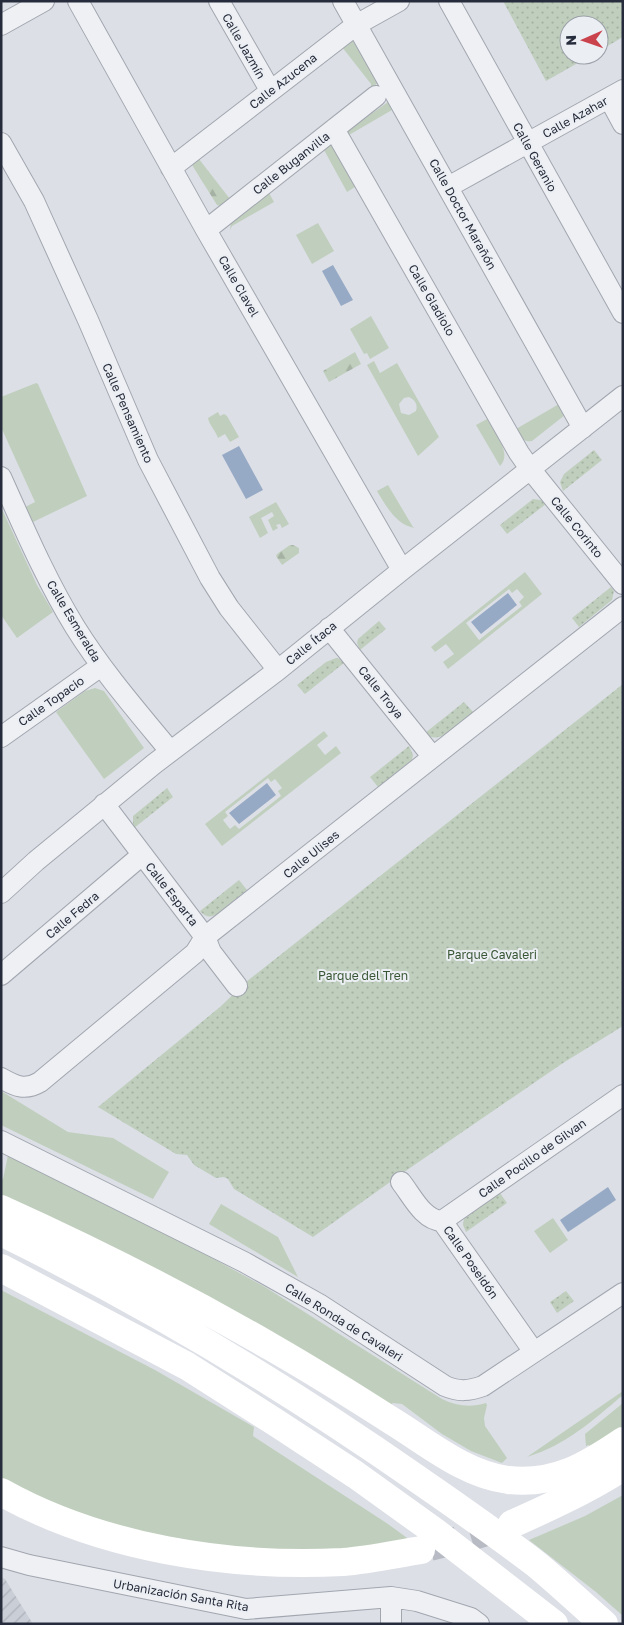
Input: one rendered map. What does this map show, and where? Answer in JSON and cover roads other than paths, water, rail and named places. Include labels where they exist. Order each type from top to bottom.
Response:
[{"type":"main road","points":[[1,1208],[163,1287],[273,1348],[393,1421],[451,1459],[487,1476],[529,1481],[550,1478],[574,1471],[592,1462],[623,1441]]},
{"type":"main road","points":[[1,1232],[110,1288],[203,1340],[291,1394],[394,1463],[528,1559],[604,1624]]},
{"type":"main road","points":[[1,1268],[187,1366],[275,1422],[356,1475],[434,1531],[554,1624]]},
{"type":"main road","points":[[512,1524],[561,1502],[596,1484],[623,1467]]},
{"type":"main road","points":[[1,1492],[71,1524],[150,1547],[193,1556],[293,1563],[344,1562],[422,1550]]},
{"type":"street","points":[[1,25],[44,1]]},
{"type":"street","name":"Calle Clavel","points":[[78,1],[206,230],[402,570]]},
{"type":"street","name":"Calle Jazmín","points":[[219,1],[270,90]]},
{"type":"street","name":"Calle Doctor Marañón","points":[[343,1],[583,428]]},
{"type":"street","name":"Calle Azucena","points":[[171,168],[356,25],[399,1]]},
{"type":"street","name":"Calle Geranio","points":[[449,1],[527,144],[623,313]]},
{"type":"street","points":[[616,94],[623,124]]},
{"type":"street","name":"Calle Azahar","points":[[448,187],[616,94]]},
{"type":"street","name":"Calle Buganvilla","points":[[206,230],[376,96]]},
{"type":"street","name":"Calle Gladiolo","points":[[334,129],[519,453],[531,470]]},
{"type":"street","name":"Calle Pensamiento","points":[[1,143],[34,201],[148,460],[205,570],[229,608],[278,670]]},
{"type":"street","name":"Calle Ítaca","points":[[1,893],[36,861],[170,751],[278,670],[623,396]]},
{"type":"street","name":"Calle Corinto","points":[[531,470],[623,584]]},
{"type":"street","name":"Calle Esmeralda","points":[[1,477],[55,592],[76,628],[101,666],[170,751]]},
{"type":"street","name":"Calle Ulises","points":[[1,1078],[28,1088],[40,1082],[196,953],[205,937],[623,607]]},
{"type":"street","name":"Calle Troya","points":[[329,628],[432,756]]},
{"type":"street","name":"Calle Topacio","points":[[1,737],[101,666]]},
{"type":"street","name":"Calle Esparta","points":[[104,804],[205,937],[211,952],[236,986]]},
{"type":"street","name":"Calle Fedra","points":[[1,975],[142,855]]},
{"type":"street","name":"Calle Pocillo de Gilvan","points":[[442,1221],[623,1096]]},
{"type":"street","name":"Calle Ronda de Cavaleri","points":[[1,1141],[244,1262],[319,1304],[454,1390],[465,1391],[483,1386],[623,1293]]},
{"type":"street","name":"Calle Poseidón","points":[[401,1182],[427,1216],[442,1221],[534,1352]]},
{"type":"street","name":"Urbanización Santa Rita","points":[[1,1557],[29,1566],[246,1616],[391,1597],[417,1600],[471,1618],[479,1624]]},
{"type":"street","points":[[391,1597],[391,1624]]},
{"type":"water","points":[[333,265],[353,300],[341,306],[322,271]]},
{"type":"water","points":[[239,446],[263,490],[246,499],[222,455]]},
{"type":"water","points":[[508,593],[517,605],[481,634],[471,622]]},
{"type":"water","points":[[267,783],[276,795],[239,824],[229,813]]},
{"type":"water","points":[[608,1187],[616,1200],[568,1232],[560,1220]]},
{"type":"tunnel","points":[[430,1547],[509,1525]]},
{"type":"park label","name":"Parque Cavaleri","points":[[492,954]]},
{"type":"park label","name":"Parque del Tren","points":[[363,975]]}]
